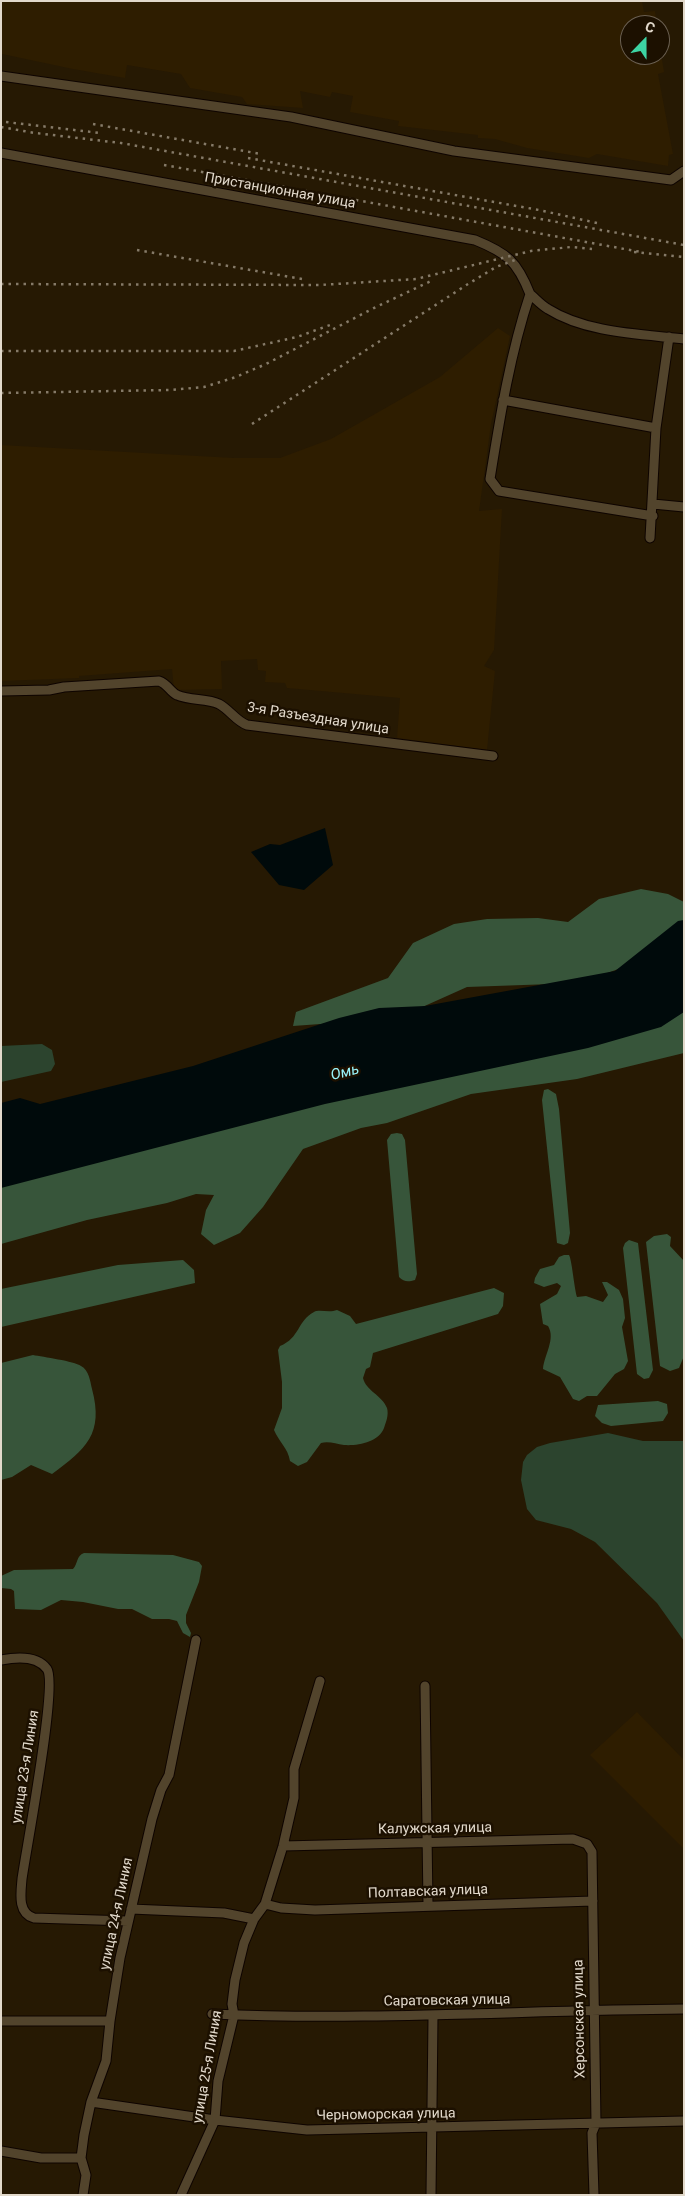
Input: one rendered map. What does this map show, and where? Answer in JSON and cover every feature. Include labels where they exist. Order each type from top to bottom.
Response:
[{"type":"street","points":[[1,76],[291,117],[454,151],[574,168],[670,180],[684,171]]},
{"type":"street","name":"Пристанционная улица","points":[[1,154],[474,240],[496,248],[507,256],[523,276],[530,294]]},
{"type":"street","points":[[653,516],[499,492],[490,479],[503,400],[520,324],[530,294],[548,309],[578,322],[614,330],[684,339]]},
{"type":"street","points":[[650,538],[653,516],[656,428],[669,337]]},
{"type":"street","points":[[503,400],[656,428]]},
{"type":"street","points":[[653,504],[684,507]]},
{"type":"street","name":"3-я Разъездная улица","points":[[1,691],[49,690],[64,687],[159,682],[164,683],[178,695],[217,703],[228,709],[241,723],[247,725],[494,756]]},
{"type":"street","name":"улица 24-я Линия","points":[[83,2195],[86,2175],[81,2158],[84,2135],[92,2102],[106,2062],[110,2021],[128,1921],[152,1819],[161,1790],[169,1776],[196,1640]]},
{"type":"street","name":"улица 23-я Линия","points":[[1,1660],[28,1658],[41,1662],[48,1670],[51,1681],[49,1712],[22,1879],[21,1903],[29,1916],[128,1921]]},
{"type":"street","name":"улица 25-я Линия","points":[[181,2195],[215,2120],[218,2081],[234,2015],[232,2004],[234,1980],[244,1943],[254,1919],[265,1904],[283,1846],[294,1798],[294,1768],[320,1681]]},
{"type":"street","points":[[425,1686],[428,1906]]},
{"type":"street","name":"Калужская улица","points":[[283,1846],[573,1839],[587,1844]]},
{"type":"street","name":"Херсонская улица","points":[[587,1844],[592,1852],[593,1901],[596,2123],[592,2133],[594,2195]]},
{"type":"street","name":"Полтавская улица","points":[[265,1904],[280,1908],[315,1910],[593,1901]]},
{"type":"street","points":[[132,1909],[224,1913],[254,1919]]},
{"type":"street","name":"Саратовская улица","points":[[212,2014],[434,2017],[593,2010],[684,2009]]},
{"type":"street","points":[[431,2195],[434,2017]]},
{"type":"street","points":[[1,2021],[110,2021]]},
{"type":"street","name":"Черноморская улица","points":[[92,2102],[215,2120],[307,2130],[684,2121]]},
{"type":"street","points":[[1,2151],[41,2158],[81,2158]]},
{"type":"shaded area","points":[[1,1],[642,1],[644,12],[655,11],[656,15],[620,15],[620,65],[663,65],[664,72],[658,74],[673,154],[669,155],[668,166],[597,154],[589,158],[527,148],[495,139],[478,138],[478,135],[398,126],[399,121],[350,112],[353,96],[332,92],[330,97],[300,91],[303,108],[247,104],[242,97],[190,88],[181,74],[127,65],[125,78],[2,54]]},
{"type":"shaded area","points":[[498,328],[510,336],[491,424],[479,511],[502,509],[494,650],[484,666],[495,671],[487,750],[397,738],[400,698],[287,688],[285,683],[265,682],[266,671],[258,670],[257,659],[221,661],[222,689],[174,690],[172,669],[79,676],[79,678],[1,681],[1,445],[234,458],[280,458],[331,439],[440,377]]},
{"type":"shaded area","points":[[637,1712],[684,1760],[684,1849],[590,1755]]},
{"type":"green space","points":[[641,889],[668,894],[684,902],[684,926],[643,960],[580,983],[467,987],[409,1013],[362,1021],[293,1026],[296,1012],[388,978],[413,943],[454,924],[487,919],[538,918],[568,922],[599,899]]},
{"type":"green space","points":[[684,1011],[684,1053],[577,1079],[471,1094],[387,1123],[361,1128],[303,1149],[263,1207],[240,1233],[214,1245],[201,1234],[206,1210],[214,1195],[196,1194],[167,1203],[87,1220],[1,1244],[1,1183]]},
{"type":"green space","points":[[42,1044],[52,1050],[55,1064],[51,1071],[1,1082],[1,1046]]},
{"type":"green space","points":[[548,1089],[556,1094],[559,1109],[570,1233],[568,1243],[564,1245],[557,1243],[542,1100],[544,1090]]},
{"type":"green space","points":[[391,1134],[402,1134],[405,1140],[417,1274],[415,1280],[410,1281],[404,1281],[399,1277],[387,1140]]},
{"type":"green space","points":[[667,1234],[671,1237],[670,1246],[684,1261],[684,1356],[679,1368],[670,1371],[660,1366],[646,1242],[654,1236]]},
{"type":"green space","points":[[629,1240],[638,1243],[653,1370],[649,1378],[644,1379],[637,1374],[623,1248]]},
{"type":"green space","points":[[569,1255],[570,1258],[577,1297],[586,1296],[603,1302],[608,1295],[602,1282],[607,1282],[619,1290],[623,1299],[625,1318],[622,1327],[628,1361],[624,1369],[615,1374],[597,1396],[587,1396],[579,1401],[573,1399],[560,1377],[543,1369],[551,1336],[548,1326],[543,1324],[540,1304],[557,1294],[561,1286],[557,1283],[544,1287],[534,1283],[540,1269],[554,1265],[559,1257]]},
{"type":"green space","points":[[183,1260],[194,1270],[195,1283],[1,1327],[1,1289],[118,1265]]},
{"type":"green space","points":[[494,1288],[504,1293],[503,1306],[498,1314],[373,1353],[370,1367],[366,1369],[363,1378],[367,1386],[382,1400],[387,1408],[386,1423],[378,1437],[355,1445],[321,1443],[307,1462],[298,1466],[290,1461],[274,1430],[282,1408],[282,1382],[278,1350],[280,1346],[291,1339],[308,1316],[316,1311],[337,1310],[350,1316],[356,1324]]},
{"type":"green space","points":[[33,1355],[72,1362],[86,1370],[90,1379],[95,1405],[96,1418],[94,1429],[83,1448],[52,1474],[31,1465],[12,1477],[1,1480],[1,1363]]},
{"type":"green space","points":[[658,1401],[667,1404],[668,1413],[663,1421],[611,1426],[602,1423],[595,1416],[598,1405]]},
{"type":"green space","points":[[608,1433],[643,1441],[684,1441],[684,1641],[657,1603],[595,1542],[571,1529],[536,1520],[527,1509],[521,1480],[523,1462],[527,1455],[537,1447],[550,1443]]},
{"type":"green space","points":[[84,1553],[173,1555],[199,1562],[202,1566],[199,1582],[186,1615],[186,1623],[191,1633],[190,1637],[183,1633],[177,1621],[152,1619],[132,1609],[118,1609],[61,1600],[41,1610],[15,1609],[14,1591],[1,1588],[1,1576],[14,1570],[73,1569],[80,1556]]},
{"type":"water","points":[[325,828],[333,865],[304,890],[279,885],[251,852],[270,844],[280,845]]},
{"type":"water","name":"Омь","points":[[684,920],[684,1012],[661,1027],[588,1048],[325,1104],[1,1188],[1,1103],[20,1098],[40,1104],[193,1066],[339,1018],[379,1008],[425,1006],[615,971],[678,921]]},
{"type":"railway","points":[[6,122],[100,133]]},
{"type":"railway","points":[[93,124],[261,154]]},
{"type":"railway","points":[[1,127],[121,143],[684,245]]},
{"type":"railway","points":[[248,158],[539,210],[597,223]]},
{"type":"railway","points":[[164,165],[641,252]]},
{"type":"railway","points":[[1,284],[320,285],[416,279],[531,251],[571,247],[592,249]]},
{"type":"railway","points":[[137,250],[302,279]]},
{"type":"railway","points":[[634,252],[684,257]]},
{"type":"railway","points":[[252,424],[468,284],[496,267],[515,260]]},
{"type":"railway","points":[[1,393],[170,390],[204,387],[236,377],[266,364],[431,281]]},
{"type":"railway","points":[[1,351],[234,351],[297,337],[330,325]]}]
